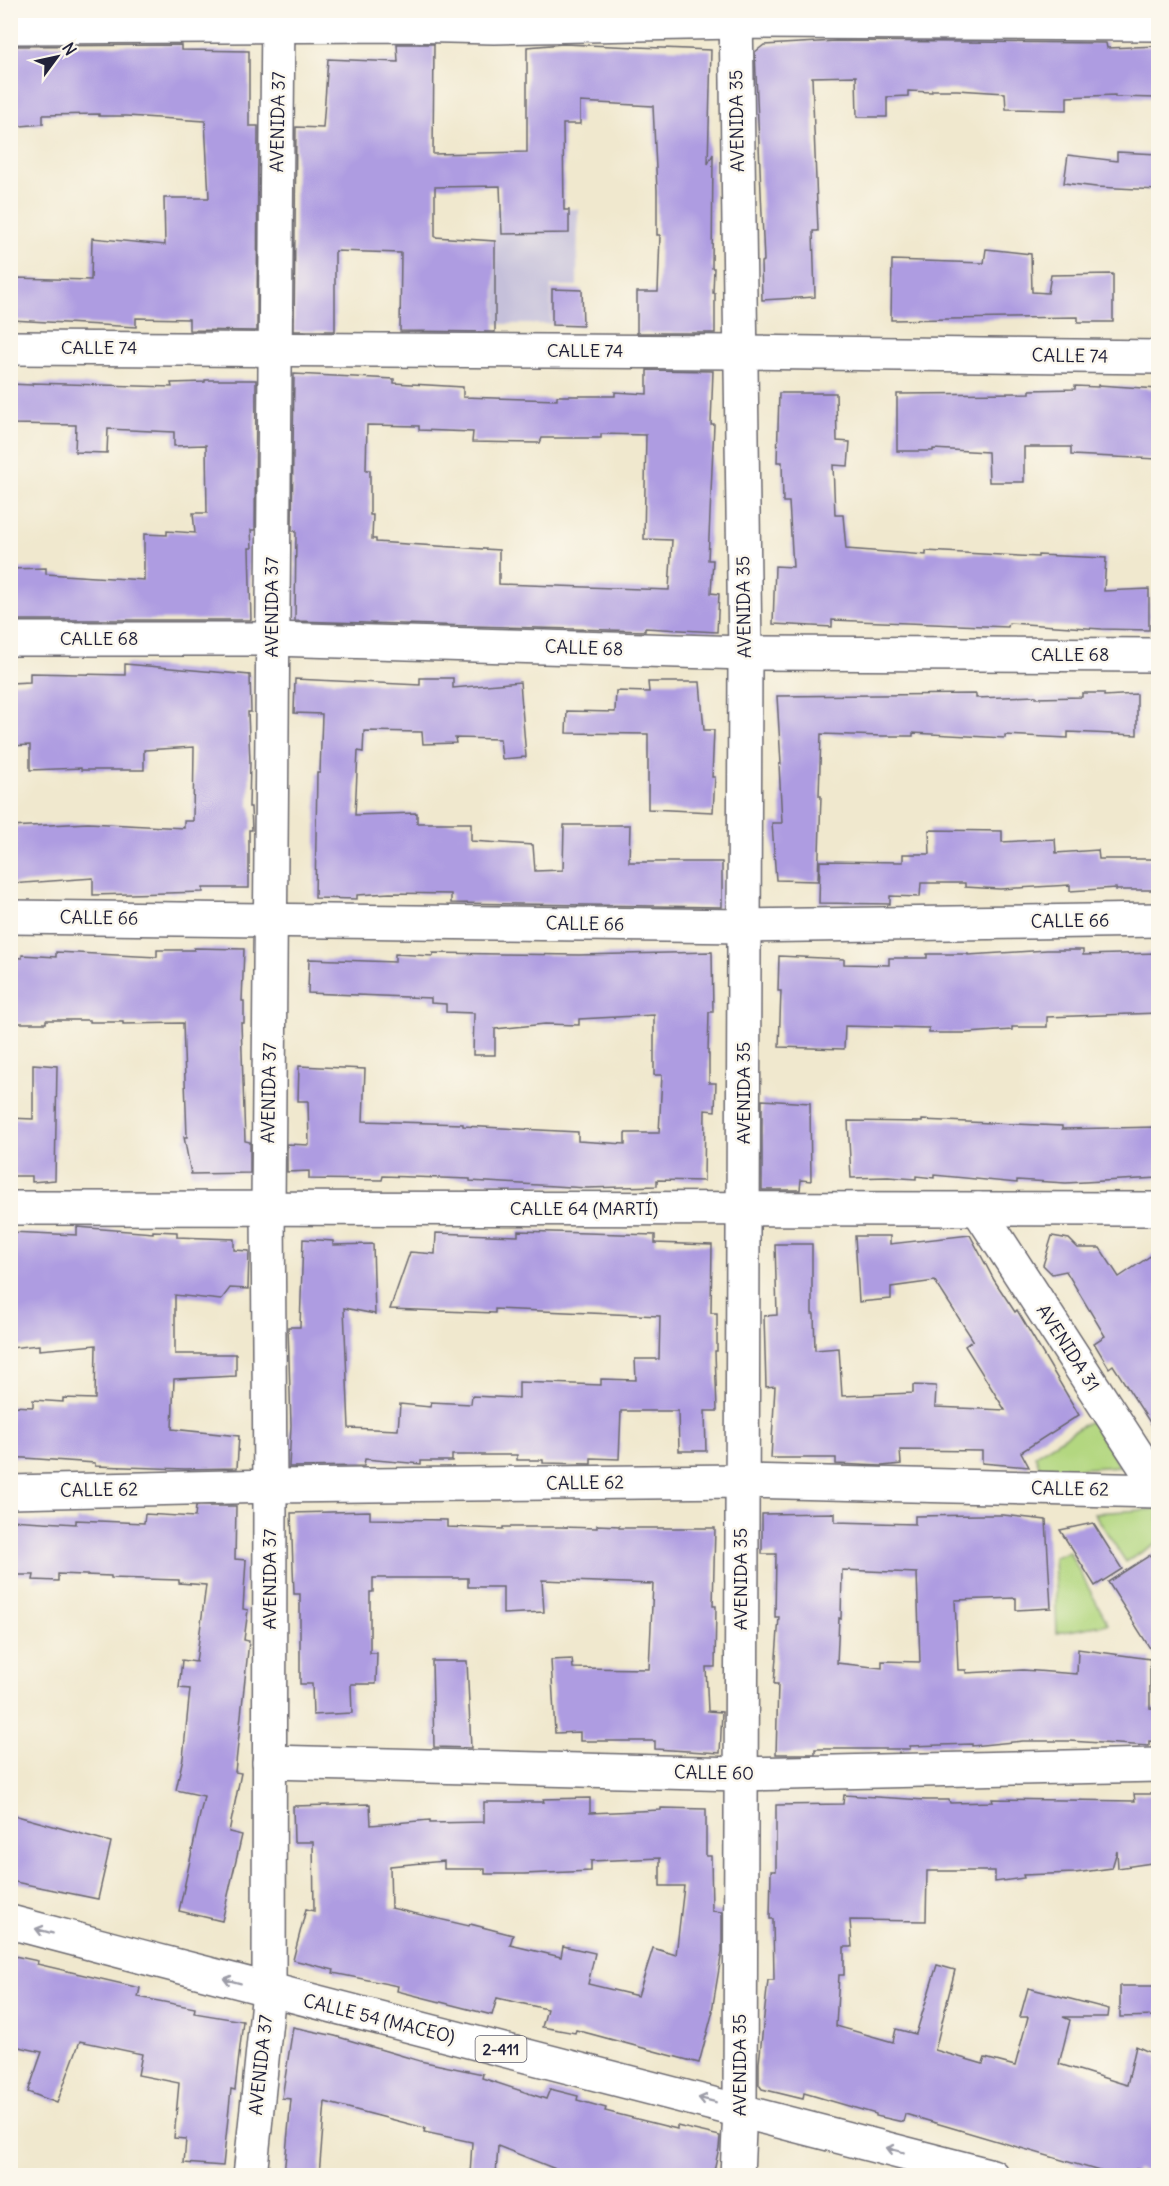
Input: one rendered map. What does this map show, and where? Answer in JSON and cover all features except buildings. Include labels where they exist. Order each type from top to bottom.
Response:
[{"type":"street","points":[[10,27],[279,18],[494,27],[736,16],[1158,24]]},
{"type":"street","name":"AVENIDA 35","points":[[736,16],[745,653],[740,2108],[737,2175]]},
{"type":"street","name":"AVENIDA 37","points":[[250,2175],[269,1991],[268,1208],[274,350],[279,18]]},
{"type":"street","name":"CALLE 74","points":[[10,348],[1158,357]]},
{"type":"street","name":"CALLE 68","points":[[10,639],[272,639],[745,653],[1158,655]]},
{"type":"street","name":"CALLE 66","points":[[10,917],[745,926],[1158,920]]},
{"type":"street","name":"CALLE 64 (MARTÍ)","points":[[10,1208],[1158,1209]]},
{"type":"street","name":"AVENIDA 31","points":[[978,1209],[1158,1489]]},
{"type":"street","name":"CALLE 62","points":[[10,1492],[270,1486],[742,1481],[1158,1489]]},
{"type":"street","name":"CALLE 60","points":[[269,1762],[740,1774],[1158,1766]]},
{"type":"street","name":"CALLE 54 (MACEO)","points":[[10,1922],[269,1991],[740,2108],[992,2175]]},
{"type":"shaded area","points":[[495,209],[578,209],[577,286],[551,286],[551,324],[496,324]]},
{"type":"green space","points":[[1090,1421],[1120,1466],[1041,1471],[1035,1455]]},
{"type":"green space","points":[[1158,1509],[1158,1542],[1126,1562],[1094,1513]]},
{"type":"green space","points":[[1069,1552],[1108,1624],[1057,1633],[1054,1557]]}]
